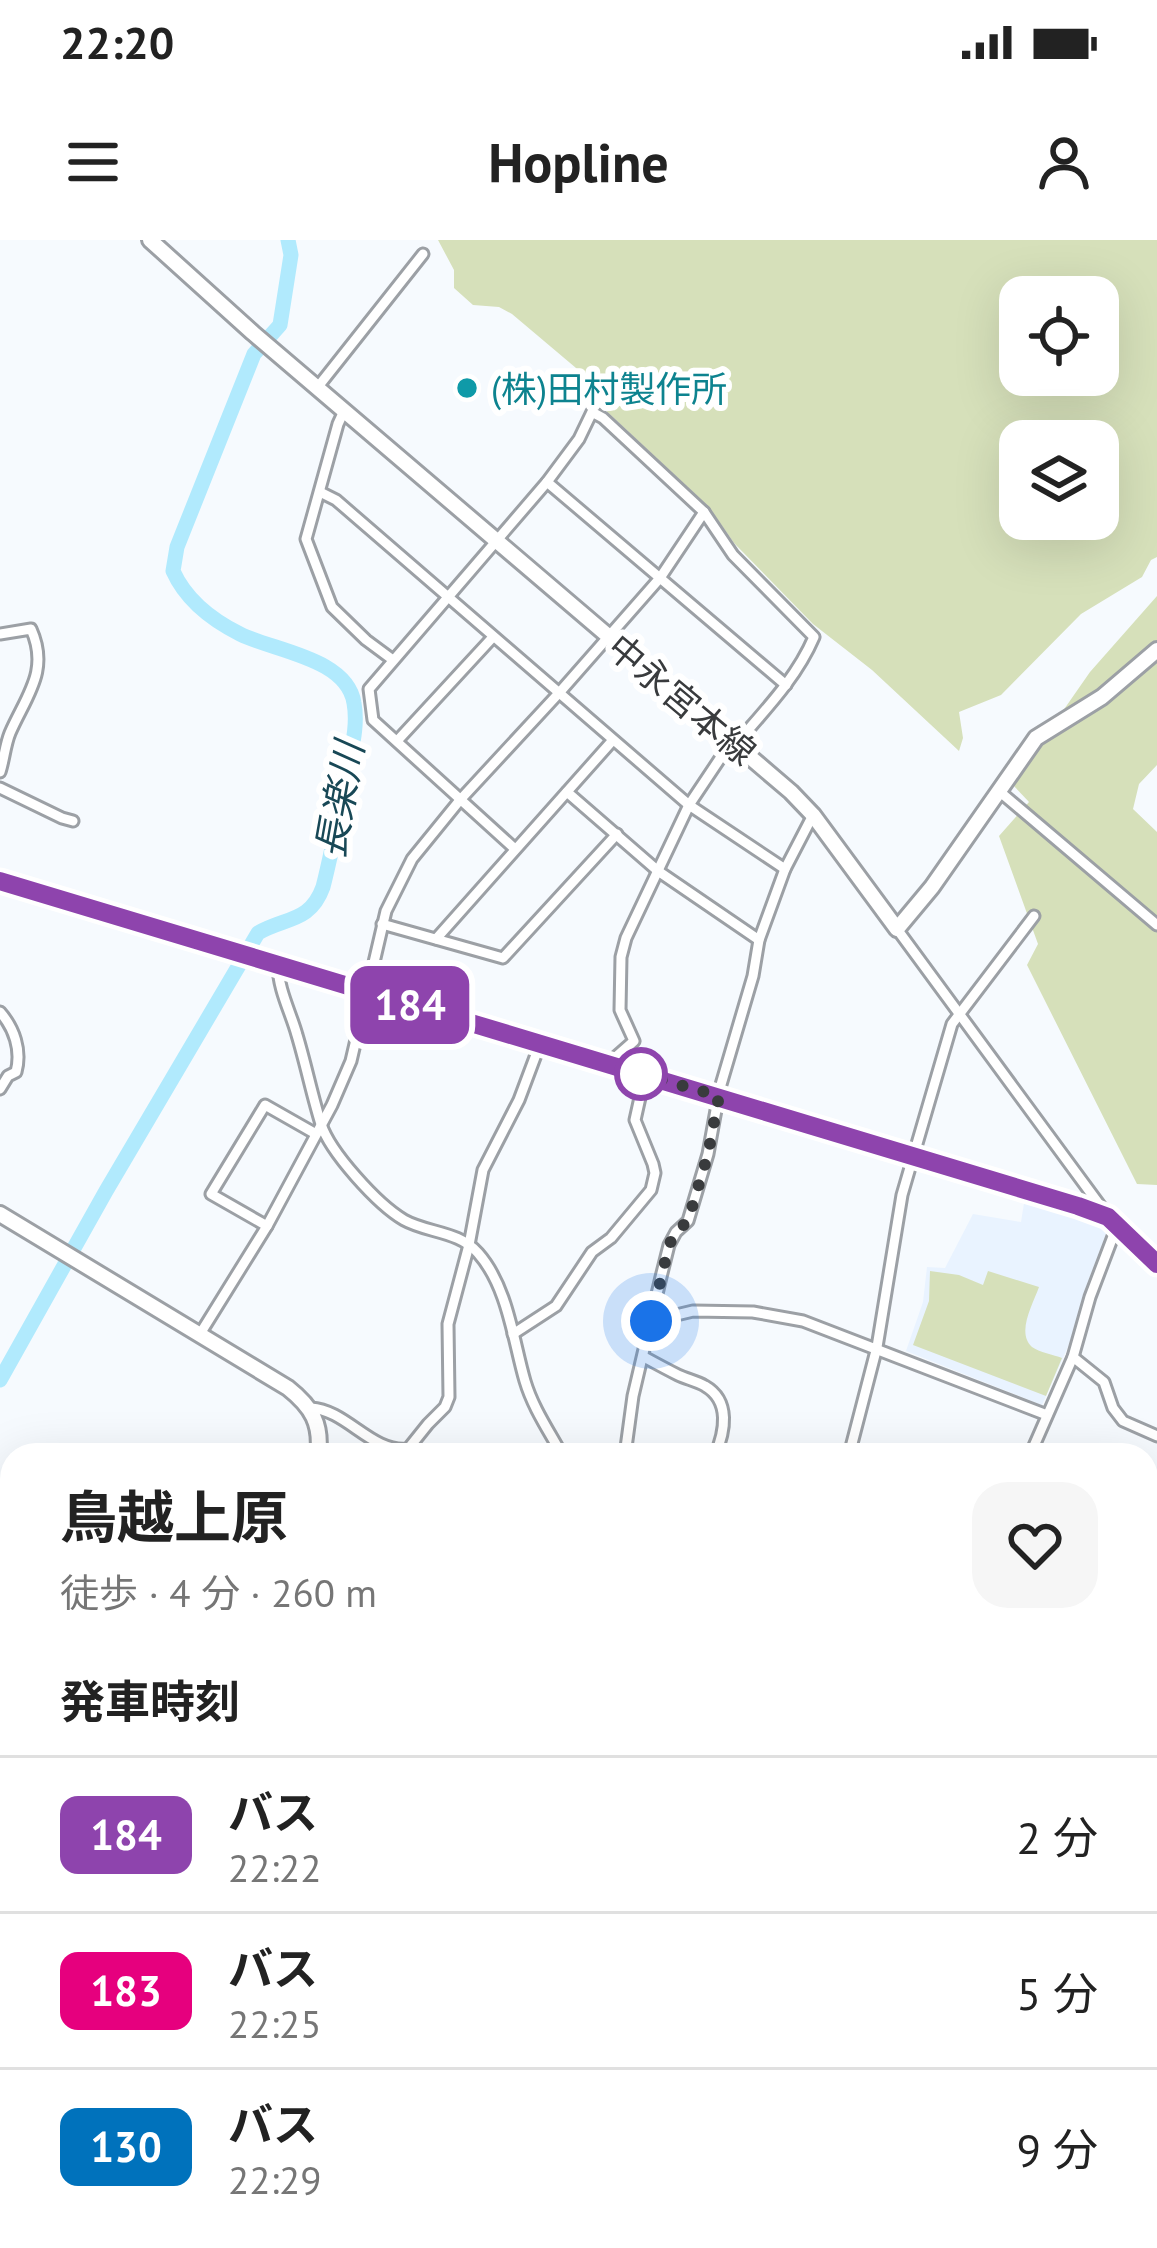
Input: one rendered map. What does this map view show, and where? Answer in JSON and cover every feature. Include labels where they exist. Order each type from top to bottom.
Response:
[{"type":"main road","name":"中永宮本線","points":[[150,240],[790,792],[813,815],[897,928]]},
{"type":"main road","points":[[897,928],[932,887],[1041,733],[1102,697],[1157,650]]},
{"type":"main road","points":[[0,881],[719,1096],[1113,1221],[1157,1264]]},
{"type":"main road","points":[[0,1214],[288,1388],[310,1408],[319,1443]]},
{"type":"street","points":[[317,388],[423,254]]},
{"type":"street","points":[[344,411],[306,539],[332,608],[393,660]]},
{"type":"street","points":[[515,849],[373,720],[369,688],[547,482],[579,439],[592,412],[704,512],[733,556],[814,637],[786,686],[733,743],[689,805],[626,938],[620,1010],[634,1041],[609,1063]]},
{"type":"street","points":[[547,482],[786,686]]},
{"type":"street","points":[[320,492],[330,495],[689,805],[785,868]]},
{"type":"street","points":[[200,1334],[267,1226],[351,1061],[382,924],[412,859],[660,578],[704,512]]},
{"type":"street","points":[[0,634],[31,629],[38,651],[32,692],[4,735],[0,772]]},
{"type":"street","points":[[397,741],[493,637]]},
{"type":"street","points":[[436,939],[613,740]]},
{"type":"street","points":[[0,788],[73,820]]},
{"type":"street","points":[[999,790],[1157,926]]},
{"type":"street","points":[[568,791],[658,871],[759,940]]},
{"type":"street","points":[[627,1443],[633,1396],[669,1245],[688,1221],[701,1177],[759,940],[785,868],[813,815]]},
{"type":"street","points":[[382,924],[503,958],[617,834]]},
{"type":"street","points":[[852,1443],[877,1348],[902,1195],[952,1024],[1034,916]]},
{"type":"street","points":[[897,928],[1113,1221],[1072,1357],[1035,1443]]},
{"type":"street","points":[[278,965],[319,1130],[364,1187],[404,1220],[470,1245],[479,1254],[513,1334],[534,1405],[555,1443]]},
{"type":"street","points":[[0,1012],[14,1034],[19,1063],[0,1089]]},
{"type":"street","points":[[413,1443],[449,1397],[448,1324],[470,1245],[483,1170],[519,1100],[540,1043]]},
{"type":"street","points":[[513,1334],[556,1306],[592,1252],[611,1238],[651,1190],[656,1174],[635,1120],[645,1075]]},
{"type":"street","points":[[267,1226],[211,1194],[265,1105],[319,1130]]},
{"type":"street","points":[[651,1321],[693,1311],[753,1312],[803,1321],[1047,1415]]},
{"type":"street","points":[[644,1357],[716,1395],[724,1430],[719,1443]]},
{"type":"street","points":[[1072,1357],[1104,1382],[1123,1421],[1157,1436]]},
{"type":"street","points":[[310,1408],[328,1410],[379,1443]]},
{"type":"shaded area","points":[[1025,1197],[1106,1224],[1108,1229],[1070,1342],[1042,1405],[906,1351],[923,1302],[927,1267],[945,1268],[973,1214],[1021,1222]]},
{"type":"green space","points":[[438,240],[1157,240],[1157,557],[1142,577],[1081,614],[1001,695],[959,712],[963,738],[959,751],[872,670],[813,624],[734,543],[709,507],[602,407],[576,368],[512,314],[499,307],[473,305],[454,288],[454,270]]},
{"type":"green space","points":[[1157,596],[1157,765],[1139,784],[1133,809],[1157,832],[1157,1185],[1137,1184],[1027,965],[1038,944],[999,836],[1029,802],[1012,784],[1090,672]]},
{"type":"green space","points":[[930,1271],[983,1285],[988,1271],[1039,1287],[1027,1318],[1027,1341],[1035,1349],[1062,1358],[1046,1396],[913,1345],[929,1301]]},
{"type":"waterway","name":"長楽川","points":[[0,1380],[258,933],[304,913],[323,887],[354,736],[355,711],[348,688],[324,666],[220,622],[193,600],[173,571],[177,547],[254,354],[280,325],[291,255],[288,240]]},
{"type":"bus line","name":"184","points":[[0,881],[1078,1206],[1108,1217],[1157,1264]]},
{"type":"place","name":"(株)田村製作所","points":[[467,388]]},
{"type":"route","points":[[641,1074],[719,1096],[688,1221],[669,1245],[651,1321]]}]
